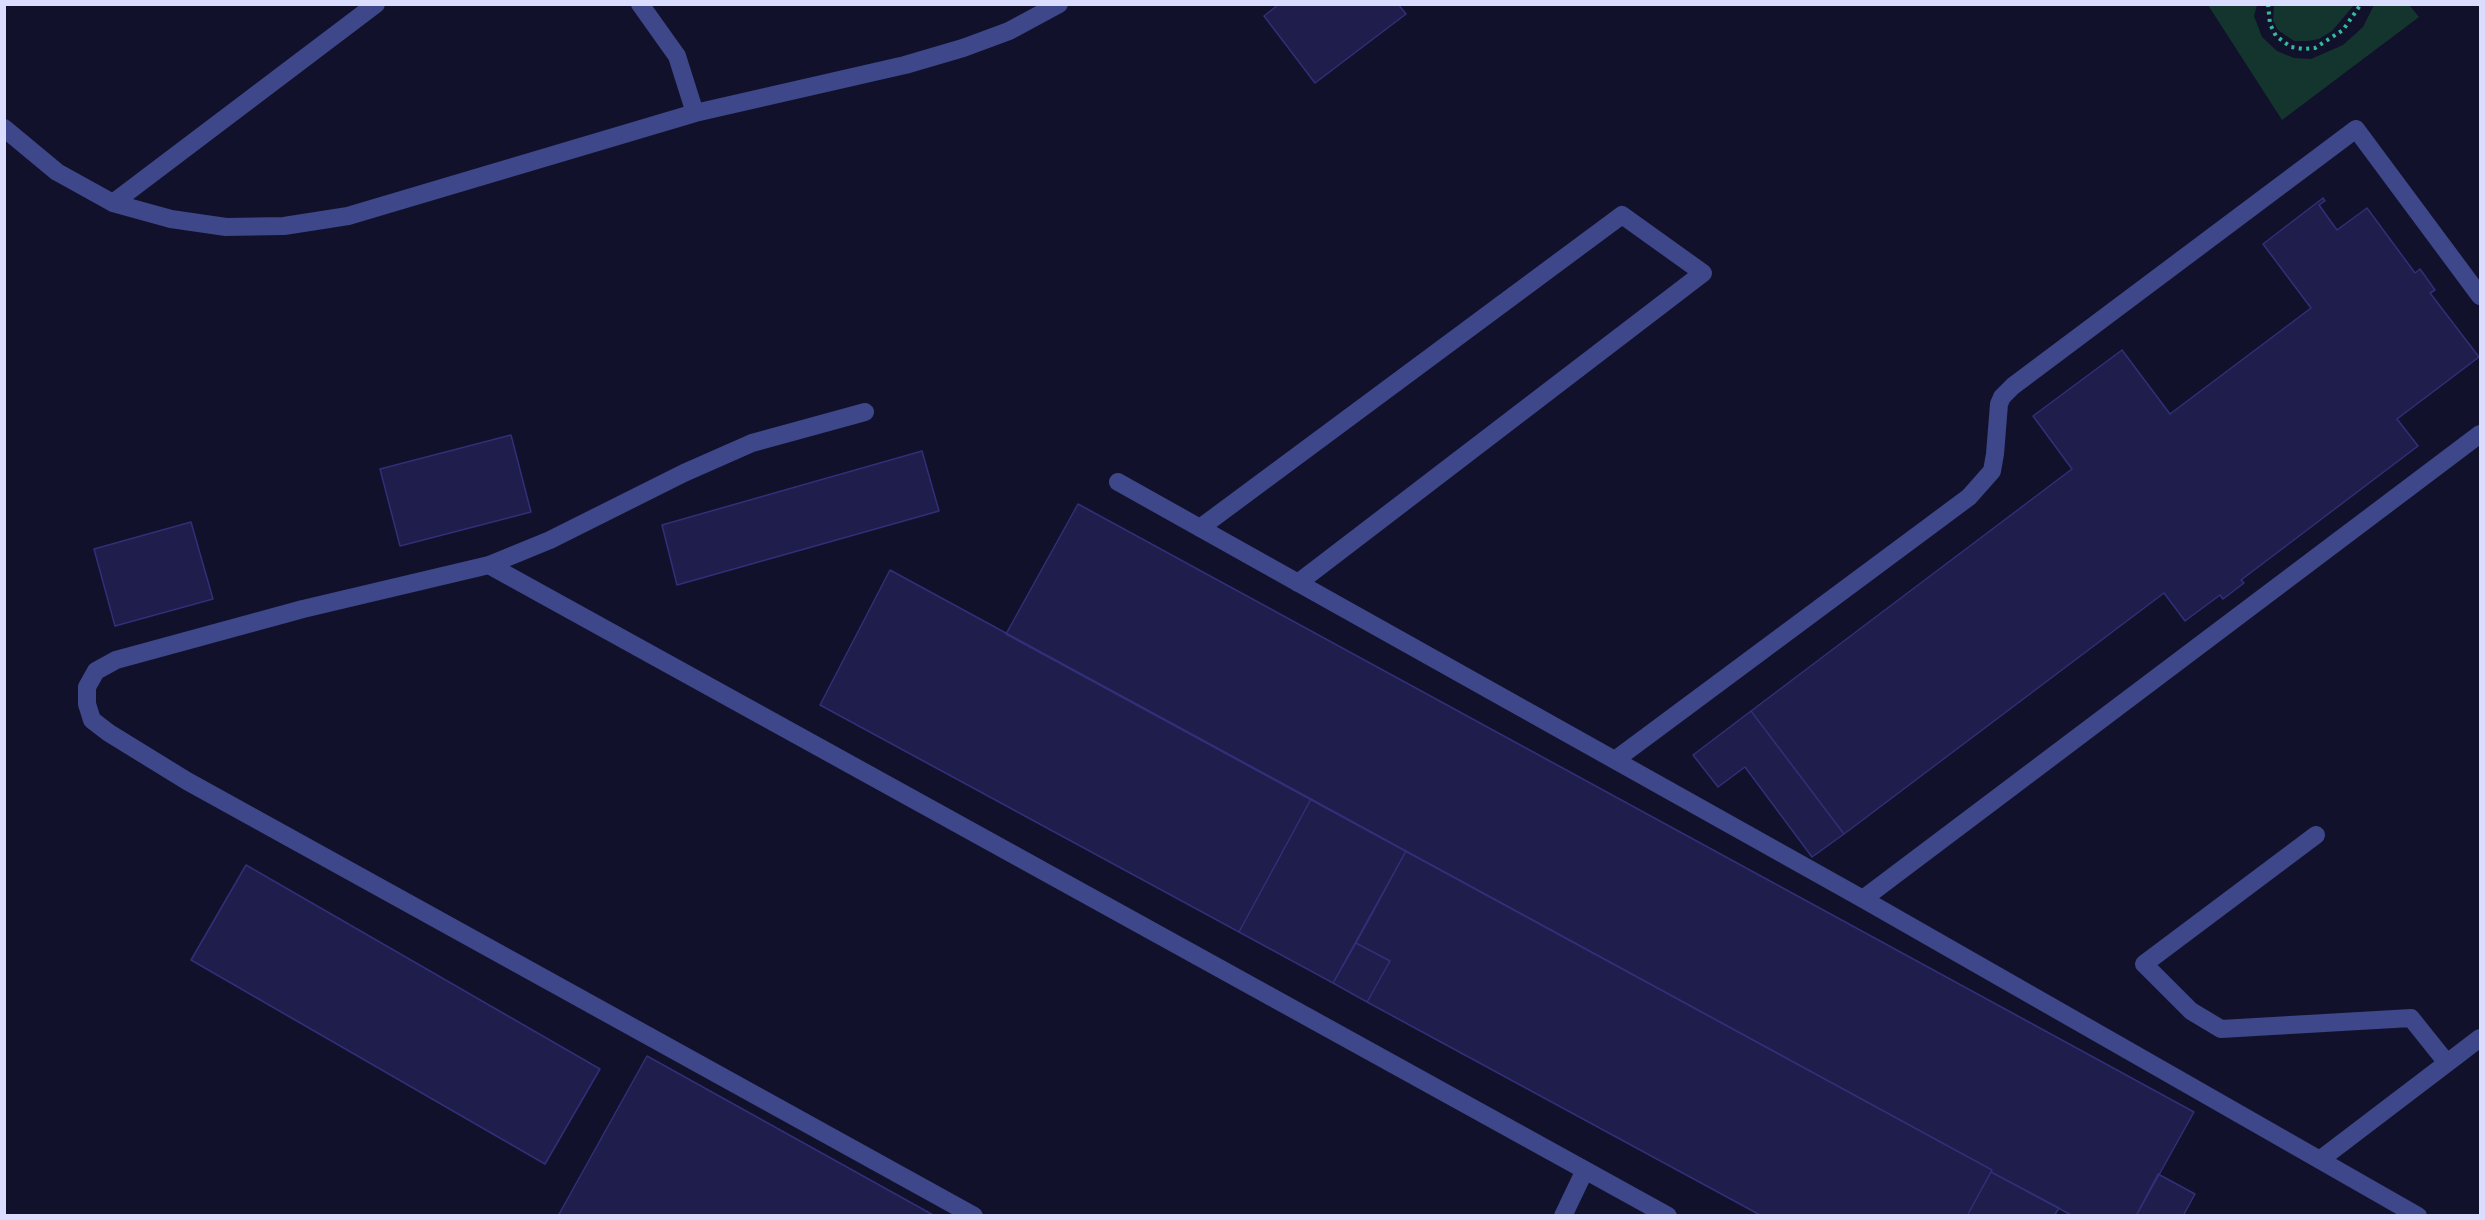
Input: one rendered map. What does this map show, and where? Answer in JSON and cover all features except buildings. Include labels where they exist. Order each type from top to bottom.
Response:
[{"type":"lane","points":[[113,203],[376,4]]},
{"type":"lane","points":[[640,4],[677,56],[695,113]]},
{"type":"lane","points":[[4,128],[57,172],[113,203],[171,219],[226,227],[284,226],[348,216],[695,113],[904,65],[963,48],[1009,31],[1059,4]]},
{"type":"lane","points":[[1615,760],[1969,497],[1992,471],[1999,404],[2002,397],[2013,386],[2356,129],[2481,296]]},
{"type":"lane","points":[[1200,528],[1622,214],[1703,273],[1298,583]]},
{"type":"lane","points":[[865,412],[752,443],[684,473],[550,540],[489,565],[303,609],[116,660],[96,671],[87,687],[87,704],[92,720],[187,781],[974,1215]]},
{"type":"lane","points":[[1863,899],[2481,434]]},
{"type":"lane","points":[[1118,482],[1863,899],[2418,1215]]},
{"type":"lane","points":[[489,565],[1668,1215]]},
{"type":"lane","points":[[2316,835],[2144,964],[2191,1011],[2221,1029],[2411,1018],[2447,1064]]},
{"type":"lane","points":[[2321,1159],[2481,1038]]},
{"type":"lane","points":[[1563,1215],[1586,1170]]},
{"type":"path","points":[[2268,4],[2270,24],[2276,36],[2291,47],[2303,49],[2315,48],[2343,30],[2361,4]]},
{"type":"green space","points":[[2274,4],[2354,5],[2332,31],[2319,39],[2294,41],[2278,30],[2273,21]]},
{"type":"green space","points":[[2208,5],[2257,5],[2254,16],[2262,37],[2277,51],[2294,58],[2311,59],[2343,45],[2363,27],[2374,5],[2413,5],[2410,6],[2419,17],[2282,120]]}]
